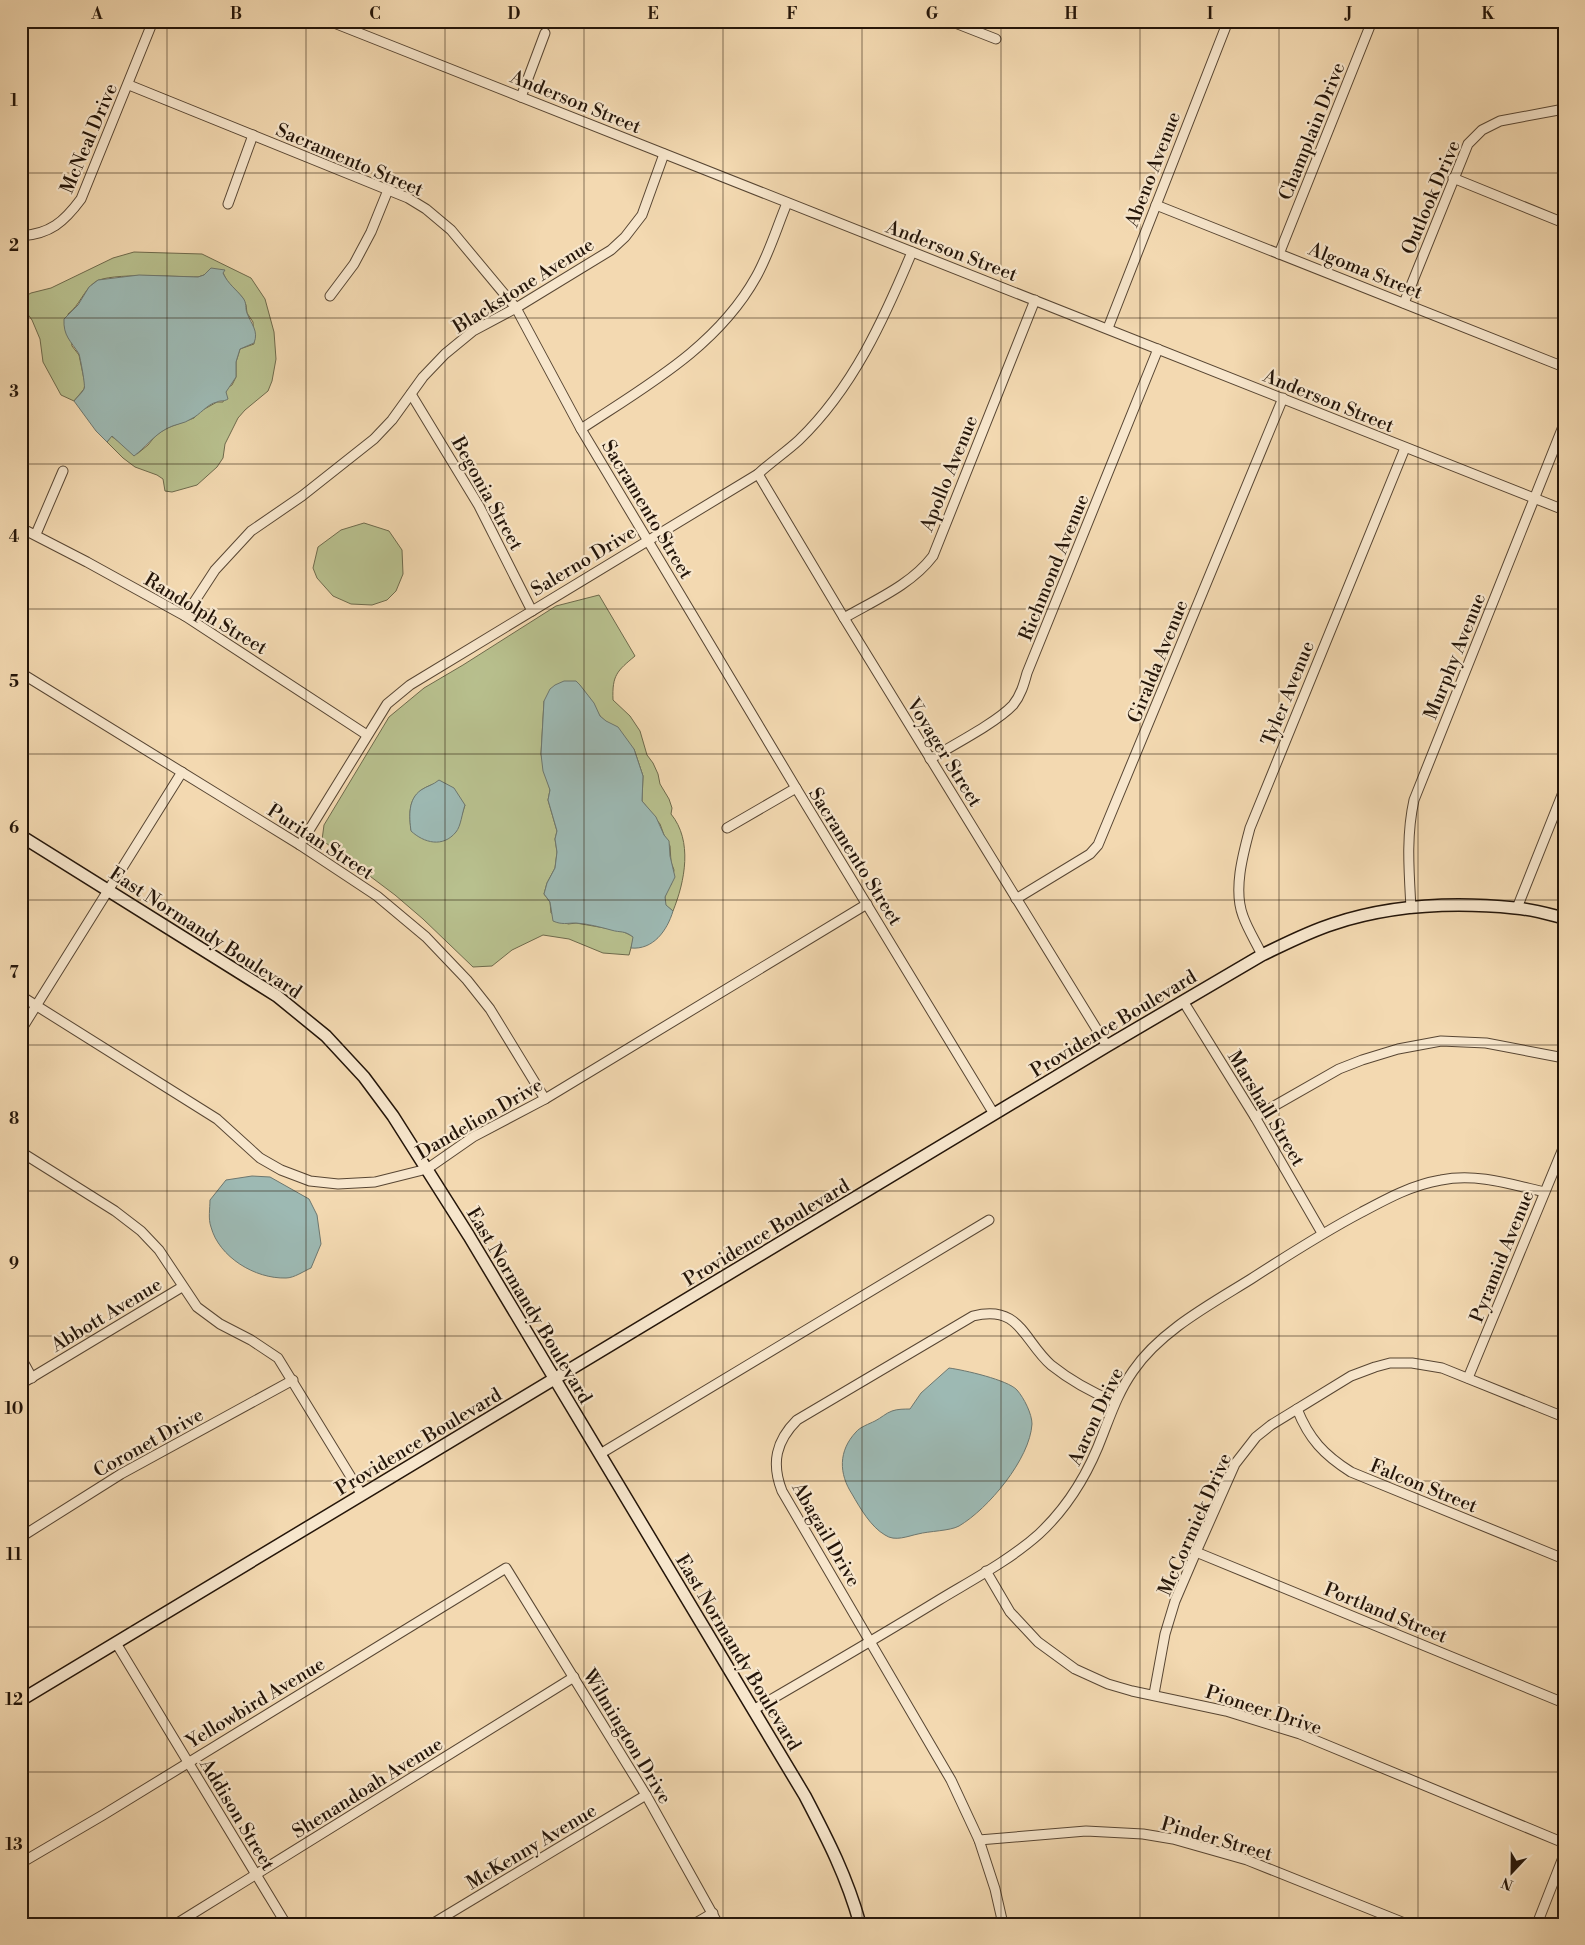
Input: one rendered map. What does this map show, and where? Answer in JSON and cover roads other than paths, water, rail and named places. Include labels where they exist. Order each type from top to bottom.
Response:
[{"type":"main road","name":"East Normandy Boulevard","points":[[21,836],[277,996],[326,1036],[364,1077],[427,1169],[469,1236],[805,1796],[837,1858],[852,1894],[860,1924]]},
{"type":"main road","name":"Providence Boulevard","points":[[21,1700],[1107,1046],[1262,955],[1288,942],[1333,924],[1411,908],[1459,906],[1516,908],[1564,918]]},
{"type":"street","name":"McNeal Drive","points":[[21,236],[33,235],[57,226],[68,217],[81,199],[153,21]]},
{"type":"street","name":"Anderson Street","points":[[329,21],[1564,510]]},
{"type":"street","points":[[950,21],[996,39]]},
{"type":"street","name":"Abeno Avenue","points":[[1108,328],[1228,21]]},
{"type":"street","name":"Champlain Drive","points":[[1279,254],[1372,21]]},
{"type":"street","points":[[521,97],[546,32]]},
{"type":"street","name":"Sacramento Street","points":[[129,84],[408,198],[426,209],[451,230],[516,308],[581,429],[994,1114]]},
{"type":"street","name":"Outlook Drive","points":[[1404,303],[1468,144],[1482,130],[1500,122],[1564,110]]},
{"type":"street","points":[[228,204],[253,135]]},
{"type":"street","name":"Blackstone Avenue","points":[[184,616],[215,570],[251,531],[302,496],[374,439],[392,420],[423,377],[444,354],[473,331],[516,308],[611,250],[625,237],[642,215],[664,154]]},
{"type":"street","points":[[1453,178],[1564,223]]},
{"type":"street","points":[[330,296],[354,264],[372,232],[388,190]]},
{"type":"street","points":[[581,429],[676,366],[701,346],[732,314],[757,276],[787,203]]},
{"type":"street","name":"Algoma Street","points":[[1156,205],[1564,367]]},
{"type":"street","name":"Salerno Drive","points":[[300,846],[387,704],[410,685],[758,474],[799,440],[822,414],[850,376],[873,339],[912,252]]},
{"type":"street","name":"Apollo Avenue","points":[[844,618],[911,579],[926,566],[933,556],[1035,300]]},
{"type":"street","name":"Richmond Avenue","points":[[930,759],[1002,714],[1014,704],[1023,689],[1027,673],[1158,349]]},
{"type":"street","name":"Begonia Street","points":[[411,394],[479,506],[532,611]]},
{"type":"street","name":"Giralda Avenue","points":[[1016,899],[1090,854],[1098,845],[1283,398]]},
{"type":"street","name":"Murphy Avenue","points":[[1411,908],[1408,844],[1414,800],[1564,424]]},
{"type":"street","name":"Tyler Avenue","points":[[1262,955],[1242,915],[1239,891],[1241,861],[1250,828],[1405,448]]},
{"type":"street","points":[[36,534],[62,471]]},
{"type":"street","name":"Voyager Street","points":[[758,474],[930,759],[1107,1046]]},
{"type":"street","name":"Randolph Street","points":[[21,528],[36,534],[184,616],[367,735]]},
{"type":"street","name":"Puritan Street","points":[[21,673],[300,846],[376,896],[426,936],[467,980],[490,1009],[545,1099]]},
{"type":"street","points":[[21,1030],[182,772]]},
{"type":"street","points":[[727,828],[796,788]]},
{"type":"street","points":[[1516,908],[1564,790]]},
{"type":"street","name":"Dandelion Drive","points":[[21,996],[217,1119],[260,1158],[281,1170],[310,1181],[338,1184],[375,1182],[427,1169],[473,1137],[545,1099],[867,904]]},
{"type":"street","name":"Marshall Street","points":[[1183,1001],[1255,1117],[1322,1233]]},
{"type":"street","points":[[1255,1117],[1339,1069],[1398,1049],[1441,1041],[1486,1043],[1564,1058]]},
{"type":"street","name":"Pyramid Avenue","points":[[1468,1378],[1564,1146]]},
{"type":"street","points":[[21,1152],[115,1211],[141,1231],[159,1250],[197,1307],[278,1358],[362,1495]]},
{"type":"street","name":"Aaron Drive","points":[[753,1710],[986,1572],[1037,1536],[1063,1510],[1085,1476],[1115,1402],[1134,1369],[1160,1342],[1191,1317],[1322,1233],[1395,1194],[1426,1183],[1444,1179],[1484,1177],[1544,1192]]},
{"type":"street","points":[[600,1454],[989,1220]]},
{"type":"street","name":"Abbott Avenue","points":[[21,1384],[182,1287]]},
{"type":"street","name":"Abagail Drive","points":[[1003,1924],[995,1889],[979,1840],[951,1780],[782,1491],[777,1477],[777,1452],[786,1430],[797,1420],[973,1316],[986,1312],[1003,1314],[1014,1320],[1024,1329],[1034,1345],[1050,1363],[1075,1384],[1115,1402]]},
{"type":"street","points":[[21,1358],[32,1378]]},
{"type":"street","name":"McCormick Drive","points":[[1154,1694],[1165,1634],[1175,1602],[1196,1552],[1235,1464],[1256,1437],[1271,1425],[1351,1376],[1375,1366],[1412,1363],[1442,1368],[1564,1417]]},
{"type":"street","name":"Coronet Drive","points":[[21,1536],[121,1474],[293,1380]]},
{"type":"street","name":"Falcon Street","points":[[1297,1409],[1303,1424],[1319,1448],[1331,1459],[1351,1472],[1564,1558]]},
{"type":"street","name":"Portland Street","points":[[1196,1552],[1564,1703]]},
{"type":"street","name":"Wilmington Drive","points":[[506,1568],[646,1795],[718,1924]]},
{"type":"street","name":"Yellowbird Avenue","points":[[21,1863],[506,1568]]},
{"type":"street","name":"Pioneer Drive","points":[[986,1572],[1010,1612],[1038,1642],[1075,1669],[1108,1684],[1226,1711],[1300,1734],[1564,1844]]},
{"type":"street","name":"Addison Street","points":[[116,1643],[286,1924]]},
{"type":"street","name":"Shenandoah Avenue","points":[[176,1924],[574,1677]]},
{"type":"street","name":"McKenny Avenue","points":[[432,1924],[646,1795]]},
{"type":"street","name":"Pinder Street","points":[[979,1840],[1086,1831],[1143,1834],[1173,1839],[1247,1860],[1407,1924]]},
{"type":"street","points":[[1537,1924],[1564,1855]]},
{"type":"street","points":[[694,1924],[713,1913]]},
{"type":"water","points":[[211,268],[225,270],[223,273],[225,277],[244,300],[256,335],[254,343],[240,349],[236,362],[236,377],[226,392],[228,399],[213,403],[188,421],[166,429],[134,456],[112,436],[107,442],[96,431],[74,401],[84,389],[84,378],[79,354],[66,334],[64,319],[78,305],[89,287],[98,280],[139,275],[198,277],[204,275]]},
{"type":"water","points":[[564,681],[576,681],[594,703],[600,716],[618,727],[634,749],[643,776],[642,801],[656,817],[664,835],[669,841],[675,877],[665,897],[666,905],[673,911],[663,932],[646,946],[631,948],[633,937],[625,932],[585,924],[553,921],[550,902],[544,894],[547,883],[555,868],[557,852],[555,839],[557,831],[548,800],[550,790],[543,771],[541,754],[544,701],[550,689]]},
{"type":"water","points":[[439,780],[454,788],[465,805],[456,832],[445,840],[433,842],[411,831],[410,814],[412,803],[417,794]]},
{"type":"water","points":[[252,1176],[270,1177],[309,1199],[317,1215],[321,1244],[311,1268],[289,1278],[262,1275],[230,1257],[215,1238],[210,1221],[210,1200],[226,1180]]},
{"type":"water","points":[[949,1368],[995,1379],[1017,1390],[1031,1416],[1032,1424],[1029,1438],[1024,1452],[1006,1482],[982,1508],[959,1526],[902,1538],[889,1537],[880,1532],[862,1511],[845,1479],[842,1463],[843,1455],[850,1439],[862,1427],[892,1411],[910,1409],[921,1393]]}]
